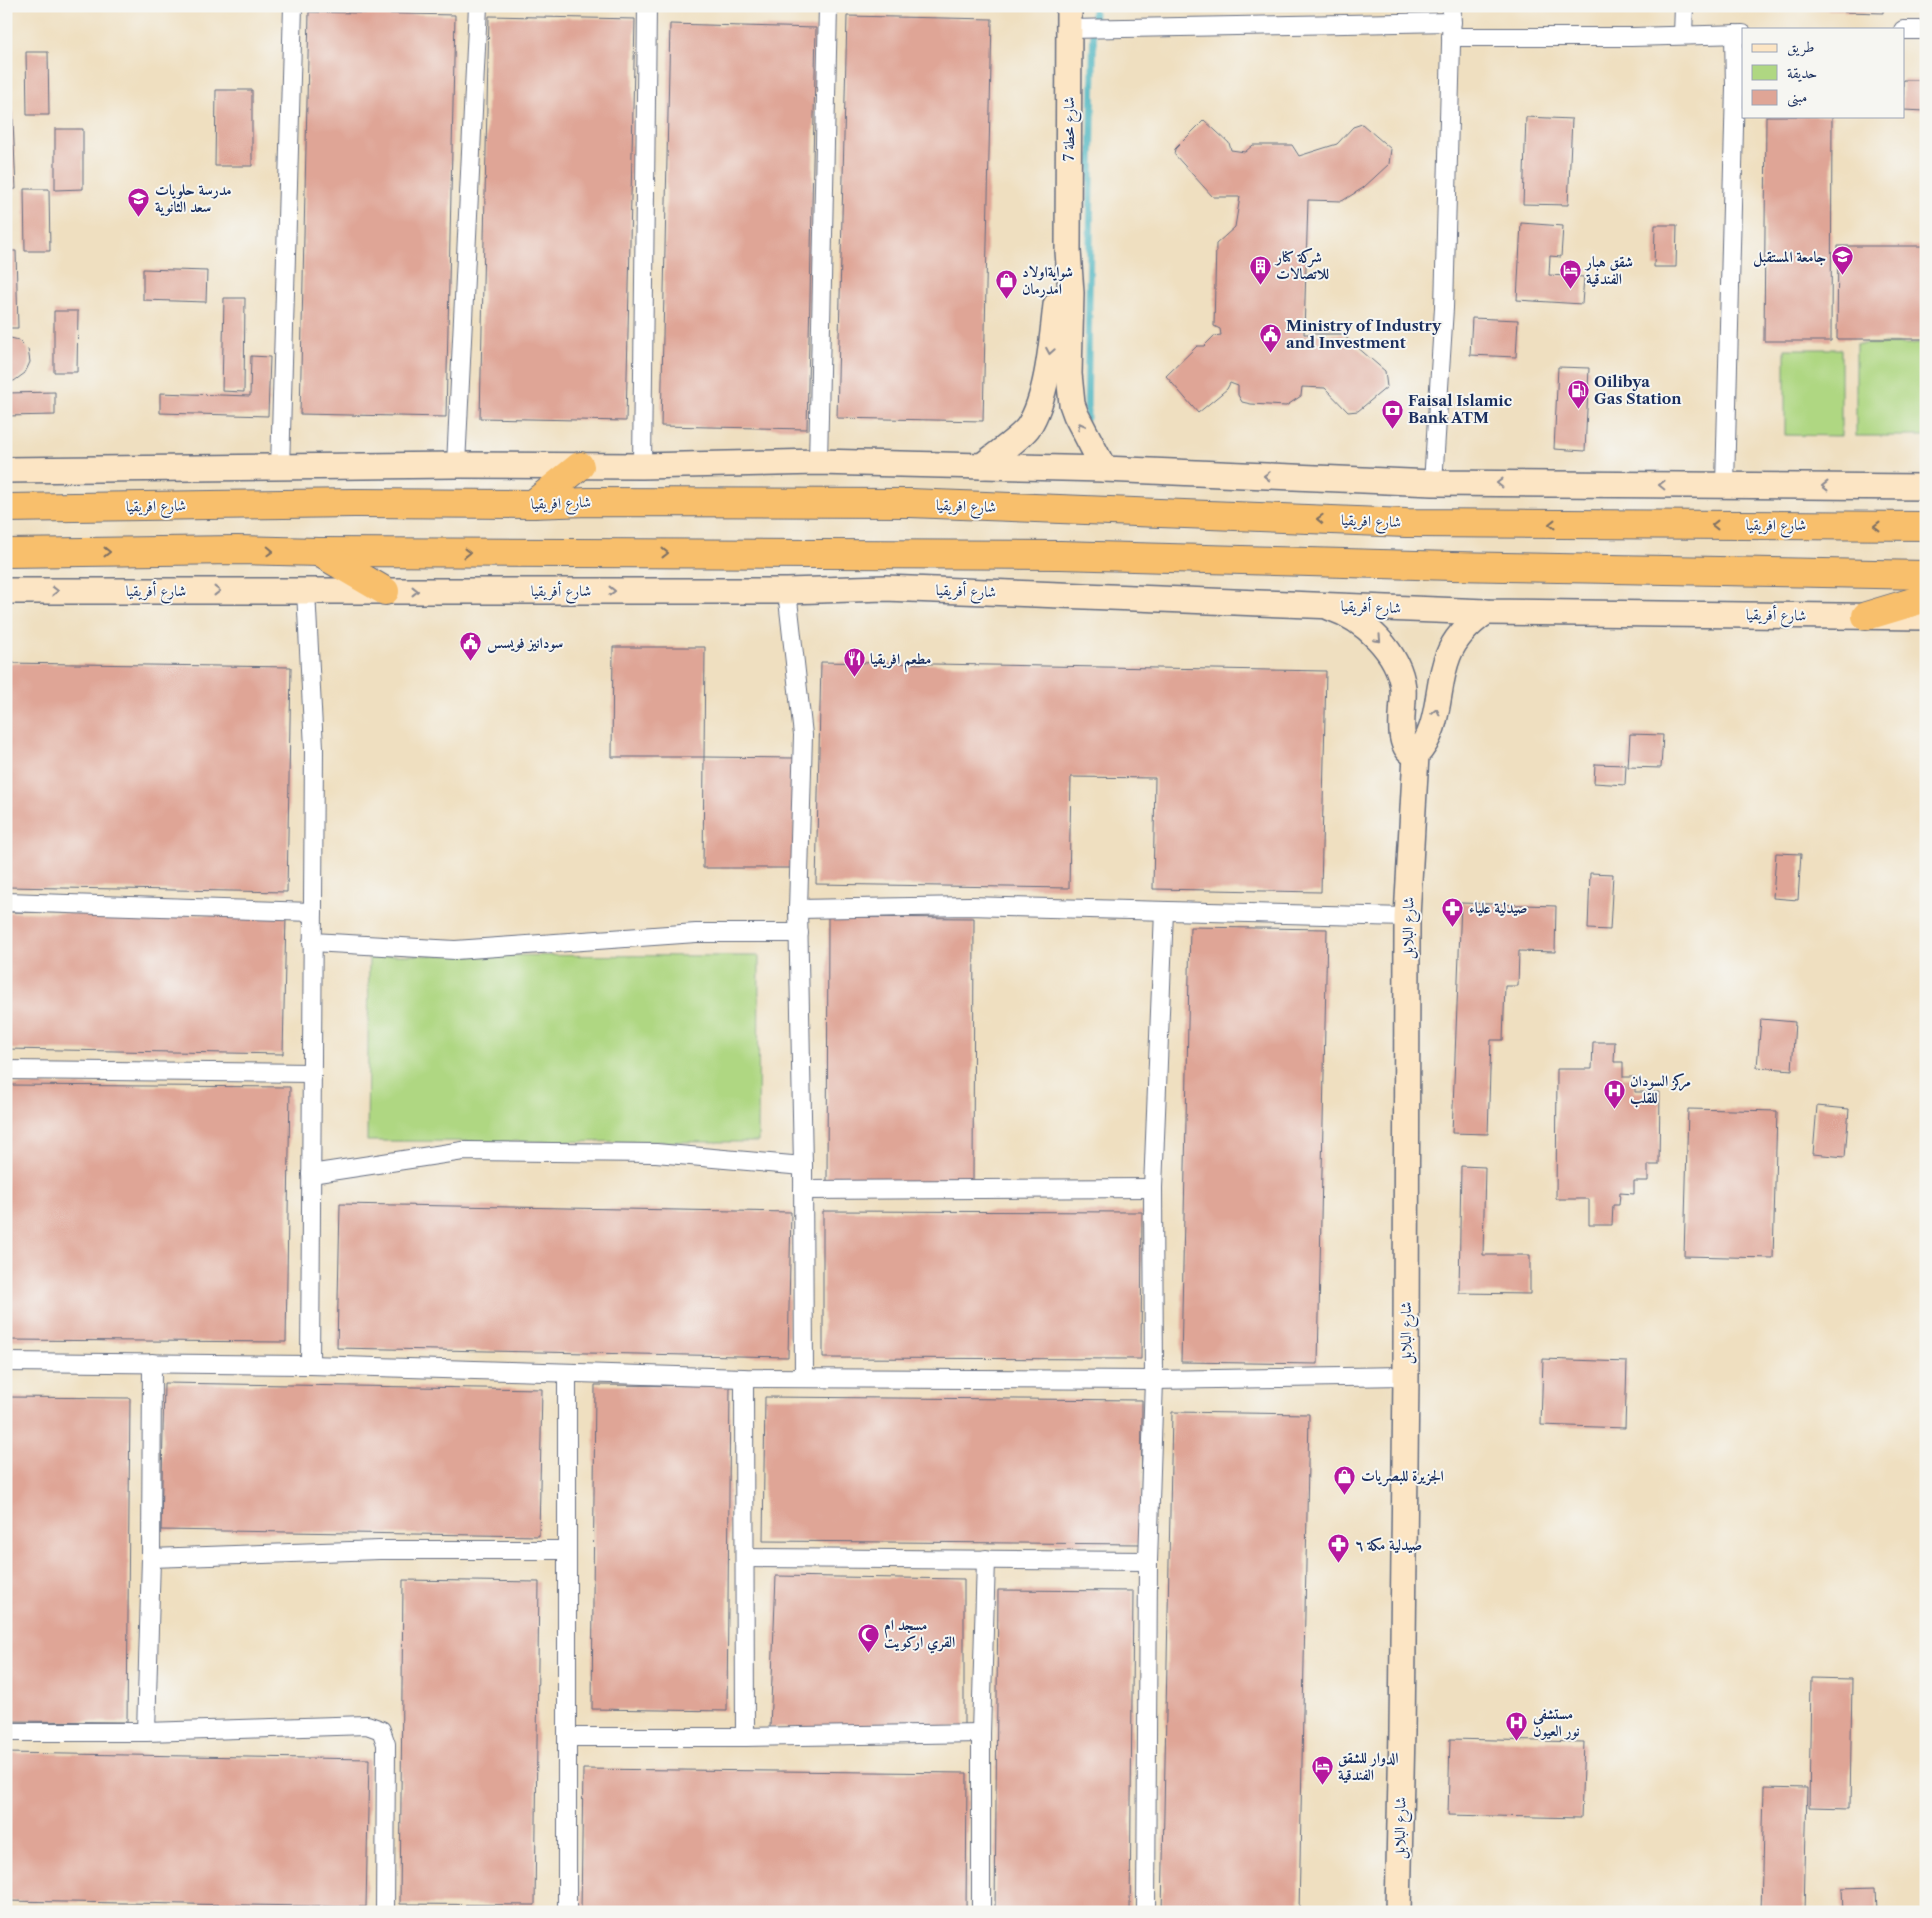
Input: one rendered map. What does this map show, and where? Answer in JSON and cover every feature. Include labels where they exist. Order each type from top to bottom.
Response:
[{"type":"highway","points":[[533,504],[580,466]]},
{"type":"highway","name":"شارع افريقيا","points":[[6,508],[355,503],[910,504],[1406,523],[1926,526]]},
{"type":"highway","points":[[6,553],[237,550],[319,552],[1060,555],[1462,567],[1926,575]]},
{"type":"highway","points":[[319,552],[385,591]]},
{"type":"highway","points":[[1866,616],[1926,598]]},
{"type":"street","points":[[280,469],[293,6]]},
{"type":"street","points":[[456,466],[478,6]]},
{"type":"street","points":[[642,466],[647,6]]},
{"type":"street","points":[[818,462],[828,6]]},
{"type":"street","points":[[1683,34],[1684,6]]},
{"type":"street","points":[[1069,17],[1452,22],[1622,37],[1739,34],[1735,88],[1725,485]]},
{"type":"street","name":"شارع محطة 7","points":[[1068,251],[1069,17]]},
{"type":"street","points":[[1432,483],[1444,308],[1452,22]]},
{"type":"street","points":[[1904,30],[1926,30]]},
{"type":"street","points":[[982,466],[1028,428],[1037,411],[1043,390],[1058,291],[1068,251]]},
{"type":"street","points":[[1068,251],[1071,293],[1069,374],[1072,404],[1104,469]]},
{"type":"street","points":[[6,470],[642,466],[818,462],[1104,469],[1432,483],[1926,486]]},
{"type":"street","name":"شارع أفريقيا","points":[[6,591],[787,591],[885,588],[1486,612],[1926,617]]},
{"type":"street","points":[[306,591],[314,748],[310,1365]]},
{"type":"street","points":[[787,591],[803,735],[798,909],[803,1166],[804,1377]]},
{"type":"street","points":[[1322,605],[1351,617],[1364,626],[1385,648],[1399,673],[1403,687],[1403,744],[1410,753],[1416,755],[1424,747],[1432,731],[1447,656],[1459,636],[1472,622],[1486,612]]},
{"type":"street","name":"شارع البلابل","points":[[1400,1909],[1406,1376],[1407,917],[1416,755]]},
{"type":"street","points":[[6,902],[313,912]]},
{"type":"street","points":[[798,909],[969,906],[1407,917]]},
{"type":"street","points":[[1146,1912],[1148,1561],[1154,1380],[1153,1188],[1164,911]]},
{"type":"street","points":[[312,942],[455,950],[696,933],[799,933]]},
{"type":"street","points":[[6,1070],[312,1073]]},
{"type":"street","points":[[311,1174],[463,1151],[656,1154],[803,1166]]},
{"type":"street","points":[[803,1190],[1153,1188]]},
{"type":"street","points":[[6,1362],[310,1365],[744,1378],[1154,1380],[1406,1376]]},
{"type":"street","points":[[146,1732],[151,1558],[152,1363]]},
{"type":"street","points":[[567,1912],[566,1550],[568,1374]]},
{"type":"street","points":[[744,1378],[745,1737]]},
{"type":"street","points":[[151,1558],[380,1550],[566,1550]]},
{"type":"street","points":[[745,1558],[1148,1561]]},
{"type":"street","points":[[981,1912],[980,1733],[986,1559]]},
{"type":"street","points":[[6,1732],[146,1732],[367,1725],[381,1730],[386,1744],[385,1912]]},
{"type":"street","points":[[567,1737],[745,1737],[980,1733]]},
{"type":"green space","points":[[1856,344],[1926,344],[1926,436],[1856,436]]},
{"type":"green space","points":[[1785,349],[1841,349],[1841,436],[1785,435]]},
{"type":"green space","points":[[369,955],[759,956],[758,1142],[367,1141]]},
{"type":"building","points":[[1811,6],[1843,6],[1843,10],[1811,9]]},
{"type":"building","points":[[1845,6],[1883,6],[1883,13],[1844,12]]},
{"type":"building","points":[[1903,6],[1926,6],[1926,9],[1903,9]]},
{"type":"building","points":[[309,12],[455,15],[446,417],[300,414]]},
{"type":"building","points":[[489,16],[635,19],[626,421],[480,418]]},
{"type":"building","points":[[847,16],[992,19],[983,421],[837,418]]},
{"type":"building","points":[[670,24],[816,28],[807,429],[661,426]]},
{"type":"building","points":[[26,52],[48,52],[49,115],[27,115]]},
{"type":"building","points":[[1904,80],[1926,80],[1926,111],[1904,110]]},
{"type":"building","points":[[216,90],[252,90],[252,166],[215,166]]},
{"type":"building","points":[[6,98],[12,98],[16,189],[6,190]]},
{"type":"building","points":[[1526,117],[1572,119],[1568,205],[1523,204]]},
{"type":"building","points":[[1766,118],[1832,118],[1831,341],[1764,341]]},
{"type":"building","name":"شركة كنار للاتصالات","points":[[1204,120],[1229,143],[1231,150],[1245,152],[1253,145],[1292,145],[1299,156],[1337,144],[1353,127],[1362,124],[1391,149],[1389,164],[1363,188],[1342,201],[1308,200],[1304,334],[1342,334],[1385,371],[1387,387],[1358,411],[1348,412],[1325,388],[1302,387],[1301,396],[1286,406],[1251,404],[1242,402],[1238,395],[1238,386],[1230,383],[1227,389],[1198,413],[1166,376],[1197,346],[1204,346],[1214,336],[1221,335],[1220,329],[1214,326],[1216,244],[1235,227],[1240,197],[1213,197],[1174,154],[1175,149]]},
{"type":"building","points":[[55,129],[83,129],[83,189],[55,190]]},
{"type":"building","points":[[24,189],[49,189],[50,251],[25,251]]},
{"type":"building","points":[[1521,223],[1563,226],[1561,257],[1550,256],[1549,275],[1584,277],[1582,304],[1517,300]]},
{"type":"building","points":[[1655,225],[1677,225],[1676,267],[1654,267]]},
{"type":"building","points":[[1838,246],[1926,246],[1926,339],[1837,339]]},
{"type":"building","points":[[6,251],[16,251],[18,328],[6,328]]},
{"type":"building","points":[[143,269],[207,271],[206,302],[143,300]]},
{"type":"building","points":[[224,298],[245,298],[244,392],[222,391]]},
{"type":"building","points":[[54,311],[78,311],[77,372],[54,372]]},
{"type":"building","points":[[1472,318],[1518,320],[1516,357],[1470,355]]},
{"type":"building","points":[[6,337],[19,340],[28,349],[30,362],[25,373],[14,381],[6,381]]},
{"type":"building","points":[[251,356],[270,357],[268,416],[160,413],[160,393],[250,396]]},
{"type":"building","points":[[1558,367],[1589,368],[1585,451],[1554,449]]},
{"type":"building","points":[[55,392],[55,415],[6,416],[6,393]]},
{"type":"building","points":[[613,647],[705,647],[704,757],[612,757]]},
{"type":"building","points":[[821,662],[1326,671],[1321,892],[1153,889],[1155,778],[1071,777],[1069,888],[816,884]]},
{"type":"building","points":[[6,663],[291,667],[287,892],[6,887]]},
{"type":"building","points":[[1630,734],[1663,735],[1661,768],[1628,767]]},
{"type":"building","points":[[704,757],[795,758],[794,868],[703,868]]},
{"type":"building","points":[[1595,764],[1626,765],[1625,785],[1594,783]]},
{"type":"building","points":[[1776,853],[1801,854],[1798,900],[1773,898]]},
{"type":"building","points":[[1590,873],[1613,874],[1610,930],[1588,929]]},
{"type":"building","points":[[1461,903],[1556,906],[1555,952],[1519,951],[1518,986],[1505,986],[1503,1040],[1491,1040],[1488,1134],[1452,1133]]},
{"type":"building","points":[[6,912],[286,916],[283,1054],[6,1049]]},
{"type":"building","points":[[828,917],[974,918],[973,1183],[827,1182]]},
{"type":"building","points":[[1190,927],[1327,929],[1318,1364],[1181,1362]]},
{"type":"building","points":[[1761,1019],[1795,1022],[1792,1070],[1757,1067]]},
{"type":"building","points":[[1593,1042],[1615,1042],[1614,1062],[1623,1062],[1623,1077],[1635,1077],[1635,1092],[1660,1092],[1659,1165],[1648,1165],[1648,1181],[1634,1181],[1634,1194],[1620,1193],[1619,1205],[1613,1205],[1612,1225],[1589,1225],[1589,1199],[1556,1199],[1557,1069],[1592,1069]]},
{"type":"building","points":[[6,1085],[290,1087],[286,1342],[6,1340]]},
{"type":"building","points":[[1817,1106],[1849,1109],[1845,1157],[1813,1154]]},
{"type":"building","points":[[1688,1109],[1777,1111],[1773,1258],[1684,1256]]},
{"type":"building","points":[[1461,1166],[1485,1167],[1483,1255],[1530,1255],[1530,1294],[1459,1293]]},
{"type":"building","points":[[340,1204],[791,1212],[788,1357],[337,1348]]},
{"type":"building","points":[[823,1211],[1142,1212],[1141,1359],[823,1358]]},
{"type":"building","points":[[1543,1359],[1627,1362],[1625,1428],[1541,1425]]},
{"type":"building","points":[[164,1383],[542,1389],[539,1536],[161,1530]]},
{"type":"building","points":[[595,1385],[730,1386],[727,1711],[592,1709]]},
{"type":"building","points":[[6,1397],[130,1398],[127,1722],[6,1721]]},
{"type":"building","points":[[765,1397],[1142,1400],[1141,1544],[763,1541]]},
{"type":"building","points":[[1172,1412],[1309,1414],[1299,1912],[1162,1912]]},
{"type":"building","name":"مسجد ام القري اركويت","points":[[776,1576],[964,1579],[964,1727],[770,1728]]},
{"type":"building","points":[[403,1580],[539,1582],[535,1905],[400,1904]]},
{"type":"building","points":[[998,1590],[1133,1591],[1130,1912],[995,1912]]},
{"type":"building","points":[[1811,1678],[1852,1679],[1850,1808],[1809,1807]]},
{"type":"building","points":[[1924,1702],[1926,1702],[1926,1750],[1924,1750]]},
{"type":"building","points":[[1450,1739],[1584,1742],[1581,1818],[1448,1815]]},
{"type":"building","points":[[6,1753],[369,1759],[366,1907],[6,1901]]},
{"type":"building","points":[[583,1769],[967,1773],[966,1912],[581,1912]]},
{"type":"building","points":[[1764,1787],[1807,1788],[1804,1912],[1761,1912]]},
{"type":"building","points":[[1875,1887],[1876,1912],[1843,1912],[1842,1888]]},
{"type":"waterway","points":[[1087,418],[1094,6]]},
{"type":"place","name":"مدرسة حلويات سعد الثانوية","points":[[139,218]]},
{"type":"place","name":"جامعة المستقبل","points":[[1842,276]]},
{"type":"place","name":"شركة كنار للاتصالات","points":[[1260,285]]},
{"type":"place","name":"شقق هبار الفندقية","points":[[1570,290]]},
{"type":"place","name":"شوايةاولاد امدرمان","points":[[1006,300]]},
{"type":"place","name":"Ministry of Industry and Investment","points":[[1270,354]]},
{"type":"place","name":"Oilibya Gas Station","points":[[1578,410]]},
{"type":"place","name":"Faisal Islamic Bank ATM","points":[[1392,429]]},
{"type":"place","name":"سودانيز فويسس","points":[[471,662]]},
{"type":"place","name":"مطعم افريقيا","points":[[854,678]]},
{"type":"place","name":"صيدلية علياء","points":[[1453,927]]},
{"type":"place","name":"مركز السودان للقلب","points":[[1614,1109]]},
{"type":"place","name":"الجزيرة للبصريات","points":[[1345,1495]]},
{"type":"place","name":"صيدلية مكة ٦","points":[[1339,1564]]},
{"type":"place","name":"مسجد ام القري اركويت","points":[[868,1653]]},
{"type":"place","name":"مستشفى نور العيون","points":[[1517,1742]]},
{"type":"place","name":"الدوار للشقق الفندقية","points":[[1322,1786]]}]
